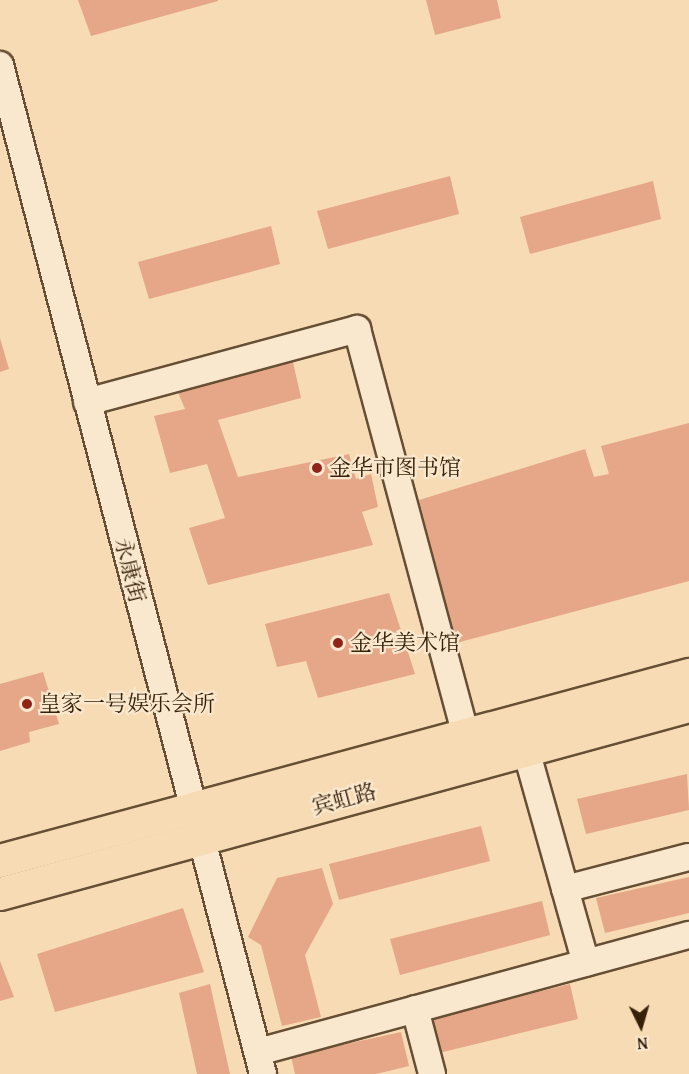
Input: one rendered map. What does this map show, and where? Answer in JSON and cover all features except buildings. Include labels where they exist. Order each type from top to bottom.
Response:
[{"type":"main road","name":"宾虹路","points":[[0,894],[196,824],[466,735],[689,675]]},
{"type":"main road","name":"宾虹路","points":[[0,861],[196,824],[526,750],[689,706]]},
{"type":"street","name":"永康街","points":[[0,65],[260,1063]]},
{"type":"street","points":[[87,402],[357,329],[466,735]]},
{"type":"street","points":[[526,750],[586,963]]},
{"type":"street","points":[[565,889],[689,857]]},
{"type":"street","points":[[260,1063],[415,1009],[689,935]]},
{"type":"street","points":[[415,1009],[432,1074]]},
{"type":"place","name":"金华市图书馆","points":[[317,468]]},
{"type":"place","name":"金华美术馆","points":[[338,643]]},
{"type":"place","name":"皇家一号娱乐会所","points":[[27,704]]}]
